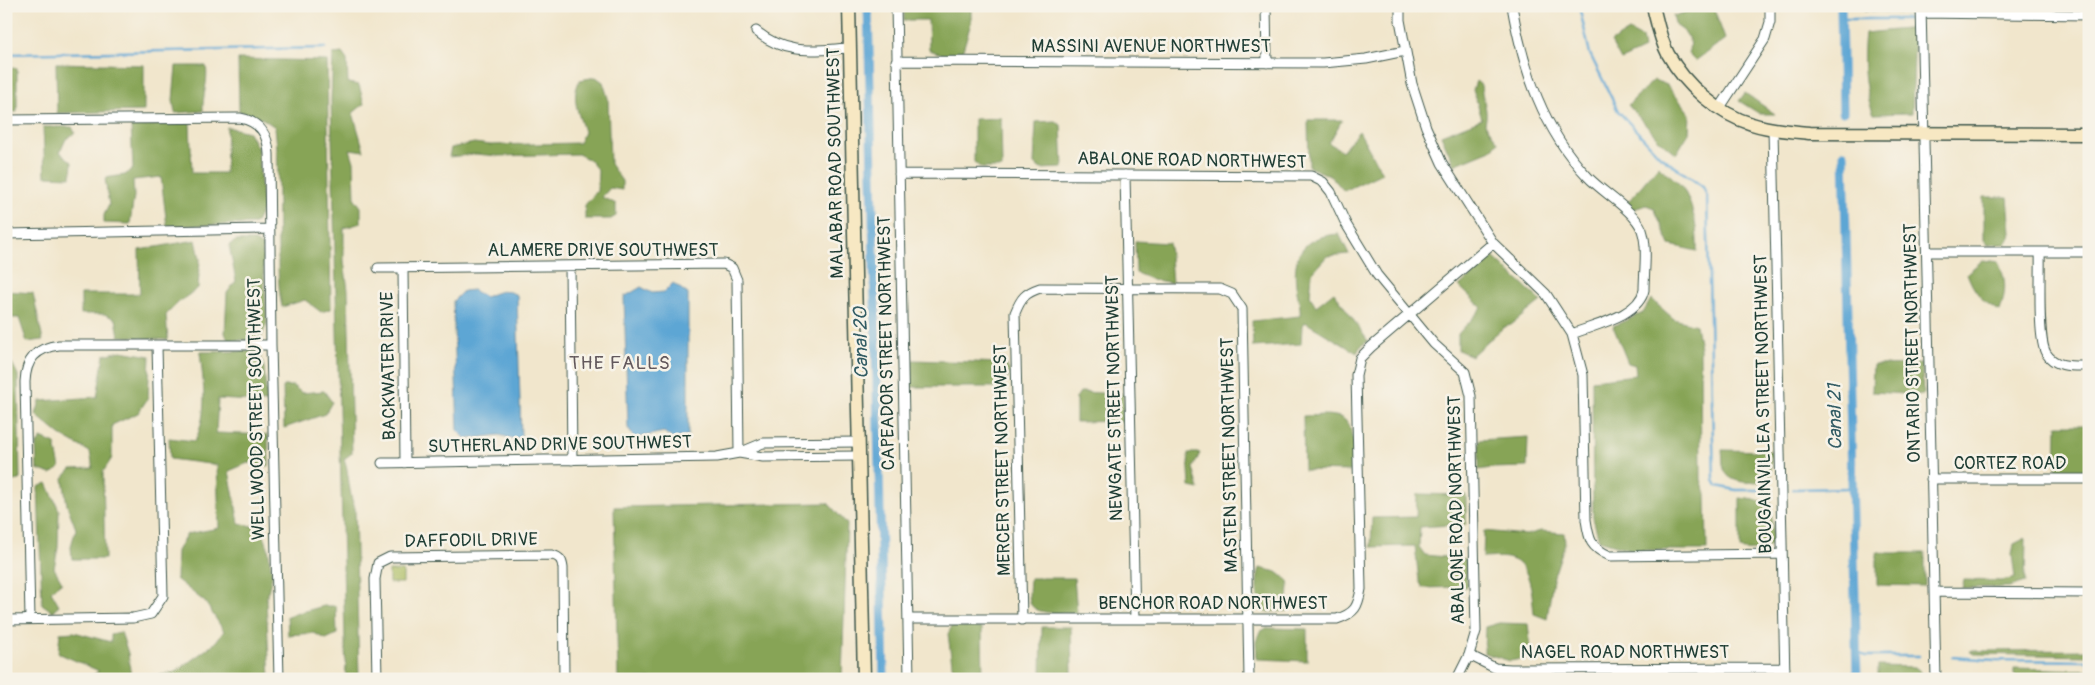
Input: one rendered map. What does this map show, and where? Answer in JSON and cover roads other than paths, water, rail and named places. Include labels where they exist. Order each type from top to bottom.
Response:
[{"type":"main road","name":"MALABAR ROAD SOUTHWEST","points":[[849,6],[864,679]]},
{"type":"main road","points":[[1654,6],[1659,31],[1668,54],[1685,78],[1701,95],[1719,109],[1750,124],[1773,129],[1809,132],[2089,134]]},
{"type":"street","name":"CAPEADOR STREET NORTHWEST","points":[[896,6],[910,679]]},
{"type":"street","points":[[1266,6],[1267,63]]},
{"type":"street","points":[[1400,6],[1405,51],[1412,84],[1426,127],[1442,163],[1493,243],[1546,294],[1572,334],[1583,375],[1586,520],[1589,539],[1598,550],[1610,556],[1782,554]]},
{"type":"street","points":[[1512,6],[1518,43],[1529,79],[1546,118],[1566,150],[1588,177],[1636,219],[1642,230],[1644,241],[1643,298],[1628,312],[1572,334]]},
{"type":"street","points":[[1719,109],[1765,39],[1770,22],[1770,6]]},
{"type":"street","points":[[1921,10],[2089,15]]},
{"type":"street","name":"ONTARIO STREET NORTHWEST","points":[[1921,10],[1936,679]]},
{"type":"street","points":[[756,31],[771,42],[785,48],[803,50],[850,48]]},
{"type":"street","name":"MASSINI AVENUE NORTHWEST","points":[[896,60],[1323,63],[1366,59],[1405,51]]},
{"type":"street","name":"WELLWOOD STREET SOUTHWEST","points":[[6,120],[240,118],[257,124],[267,138],[269,154],[268,228],[279,679]]},
{"type":"street","name":"BOUGAINVILLEA STREET NORTHWEST","points":[[1773,129],[1785,679]]},
{"type":"street","name":"ABALONE ROAD NORTHWEST","points":[[899,174],[1311,176],[1323,182],[1331,192],[1346,224],[1377,275],[1434,344],[1464,372],[1469,383],[1471,396],[1476,630],[1469,655],[1457,679]]},
{"type":"street","name":"NEWGATE STREET NORTHWEST","points":[[1125,175],[1135,619]]},
{"type":"street","points":[[6,234],[268,228]]},
{"type":"street","name":"BENCHOR ROAD NORTHWEST","points":[[908,619],[1337,619],[1350,615],[1358,604],[1361,589],[1356,375],[1360,358],[1493,243]]},
{"type":"street","points":[[1927,252],[2089,252]]},
{"type":"street","points":[[2040,252],[2042,336],[2046,353],[2055,362],[2067,366],[2089,366]]},
{"type":"street","name":"ALAMERE DRIVE SOUTHWEST","points":[[378,268],[724,264],[732,268],[738,280],[739,453]]},
{"type":"street","points":[[570,266],[572,460]]},
{"type":"street","name":"BACKWATER DRIVE","points":[[402,268],[405,463]]},
{"type":"street","name":"MERCER STREET NORTHWEST","points":[[1022,620],[1015,313],[1020,300],[1027,292],[1040,288],[1128,289]]},
{"type":"street","name":"MASTEN STREET NORTHWEST","points":[[1128,289],[1220,289],[1232,294],[1242,310],[1249,679]]},
{"type":"street","points":[[30,619],[25,382],[28,362],[32,356],[40,350],[52,346],[271,345]]},
{"type":"street","points":[[6,620],[133,618],[151,614],[164,596],[157,346]]},
{"type":"street","name":"SUTHERLAND DRIVE SOUTHWEST","points":[[382,463],[717,457],[739,453],[763,443],[858,442]]},
{"type":"street","name":"SUTHERLAND DRIVE SOUTHWEST","points":[[739,453],[763,457],[859,456]]},
{"type":"street","name":"CORTEZ ROAD","points":[[1931,479],[2089,479]]},
{"type":"street","name":"DAFFODIL DRIVE","points":[[377,679],[375,579],[378,563],[390,557],[552,555],[558,556],[562,561],[563,568],[564,679]]},
{"type":"street","points":[[1934,592],[2089,593]]},
{"type":"street","name":"NAGEL ROAD NORTHWEST","points":[[1469,655],[1495,668],[1511,669],[1784,668]]},
{"type":"water","points":[[673,283],[688,294],[688,435],[673,439],[664,432],[634,438],[628,428],[624,297],[641,287],[652,293],[664,292]]},
{"type":"water","points":[[473,290],[485,297],[504,291],[517,295],[521,437],[514,439],[499,435],[466,439],[458,431],[453,301],[463,291]]},
{"type":"waterway","name":"Canal 20","points":[[868,6],[884,679]]},
{"type":"waterway","points":[[1579,6],[1590,54],[1618,111],[1660,156],[1703,187],[1707,196],[1714,480],[1717,486],[1736,490],[1768,490]]},
{"type":"waterway","name":"Canal 21","points":[[1841,6],[1843,112]]},
{"type":"waterway","points":[[1841,19],[1910,19]]},
{"type":"waterway","points":[[6,54],[325,48]]},
{"type":"waterway","name":"Canal 21","points":[[1844,154],[1857,679]]},
{"type":"waterway","points":[[1793,489],[1852,488]]},
{"type":"waterway","points":[[1856,653],[1866,656],[1919,656]]},
{"type":"waterway","points":[[1952,657],[1995,660],[2089,661]]},
{"type":"district","name":"THE FALLS","points":[[620,362]]}]
